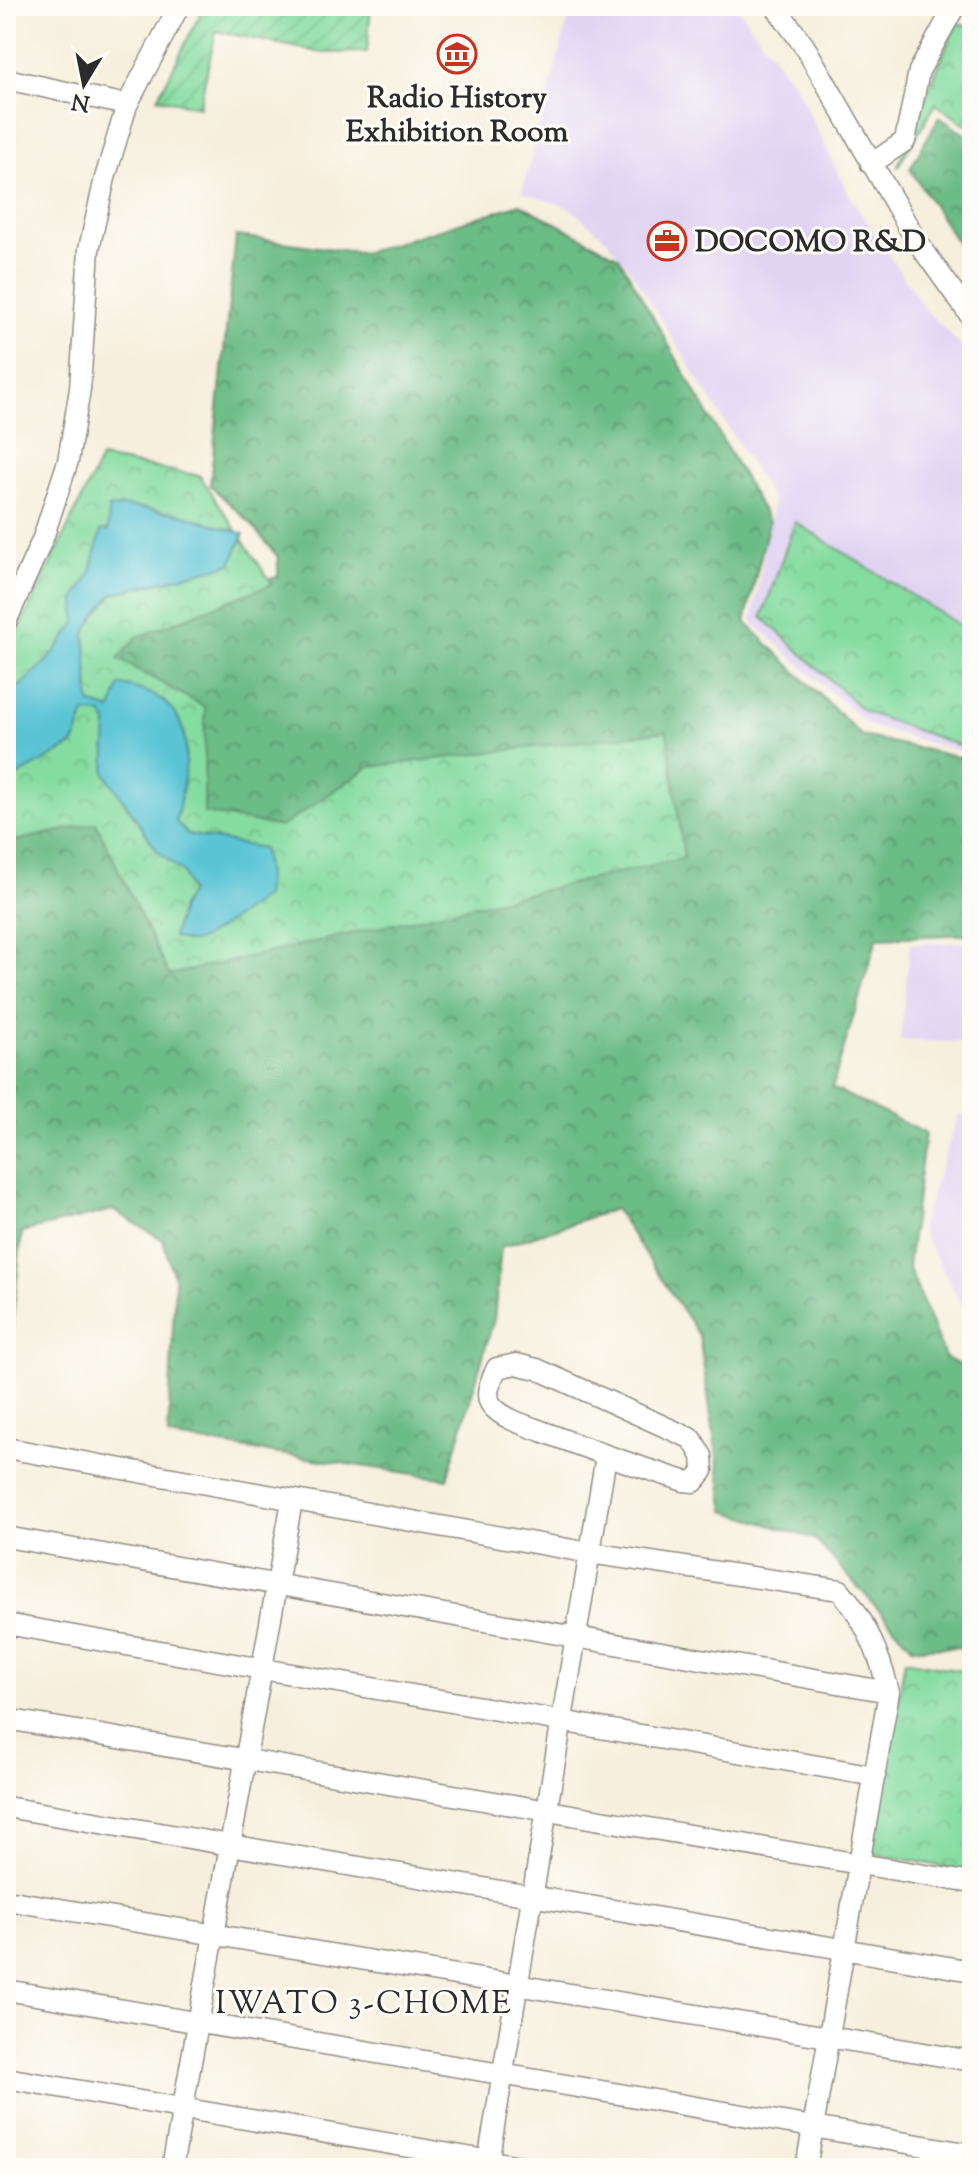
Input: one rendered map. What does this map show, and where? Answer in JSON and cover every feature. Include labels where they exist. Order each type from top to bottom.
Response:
[{"type":"street","points":[[6,622],[15,583],[43,538],[73,440],[89,249],[105,178],[127,105],[179,6]]},
{"type":"street","points":[[775,6],[805,47],[916,240],[972,318]]},
{"type":"street","points":[[871,164],[905,141],[919,71],[955,6]]},
{"type":"street","points":[[6,79],[127,105]]},
{"type":"street","points":[[516,1364],[537,1369],[692,1439],[702,1456],[703,1471],[694,1482],[684,1481],[606,1456],[514,1420],[494,1408],[489,1400],[489,1385],[497,1368],[516,1364]]},
{"type":"street","points":[[6,1448],[590,1553],[840,1590],[851,1603],[881,1660],[889,1692],[806,2168]]},
{"type":"street","points":[[488,2164],[606,1456]]},
{"type":"street","points":[[172,2168],[292,1501]]},
{"type":"street","points":[[6,1537],[889,1692]]},
{"type":"street","points":[[6,1624],[875,1776]]},
{"type":"street","points":[[6,1719],[972,1883]]},
{"type":"street","points":[[6,1807],[972,1971]]},
{"type":"street","points":[[6,1900],[972,2061]]},
{"type":"street","points":[[6,1990],[199,2020],[972,2154]]},
{"type":"street","points":[[6,2078],[488,2164],[531,2168]]},
{"type":"shaded area","points":[[572,6],[736,6],[796,87],[849,195],[924,308],[972,357],[972,755],[868,725],[752,622],[773,500],[630,269],[606,239],[570,208],[522,192]]},
{"type":"shaded area","points":[[972,942],[972,1043],[900,1040],[910,944]]},
{"type":"shaded area","points":[[958,1115],[972,1115],[972,1323],[920,1229]]},
{"type":"green space","points":[[204,6],[371,6],[367,52],[323,53],[216,31],[199,107],[158,98]]},
{"type":"green space","points":[[956,23],[972,26],[972,129],[936,104],[897,168]]},
{"type":"green space","points":[[939,117],[972,139],[972,266],[910,169]]},
{"type":"green space","points":[[520,204],[619,257],[769,522],[745,622],[862,736],[972,760],[972,934],[877,938],[832,1088],[925,1133],[908,1266],[945,1357],[972,1372],[972,1647],[913,1648],[815,1539],[725,1511],[699,1335],[615,1209],[501,1247],[494,1319],[447,1479],[168,1437],[175,1281],[163,1240],[113,1210],[22,1232],[6,1382],[6,818],[105,639],[219,586],[278,577],[278,557],[252,525],[210,485],[236,236],[363,253]]},
{"type":"green space","points":[[101,458],[200,476],[272,584],[137,637],[118,659],[205,707],[204,813],[281,827],[369,767],[667,731],[684,858],[169,975],[96,823],[6,843],[6,657]]},
{"type":"green space","points":[[795,522],[972,633],[972,750],[865,712],[762,617]]},
{"type":"green space","points":[[905,1660],[972,1673],[972,1872],[871,1853]]},
{"type":"water","points":[[126,506],[181,514],[244,534],[231,564],[113,594],[96,614],[85,634],[90,703],[111,710],[120,685],[147,692],[166,703],[178,718],[186,755],[176,822],[187,834],[263,848],[267,876],[265,897],[192,942],[173,937],[181,907],[190,892],[183,873],[157,850],[105,773],[107,723],[102,714],[85,713],[74,744],[6,782],[6,693],[20,686],[49,659],[76,623],[75,600],[91,572],[101,530],[108,531],[109,508]]},
{"type":"place","name":"Radio History Exhibition Room","points":[[457,54]]},
{"type":"place","name":"DOCOMO R&D","points":[[667,241]]},
{"type":"district","name":"IWATO 3-CHOME","points":[[364,2002]]}]
